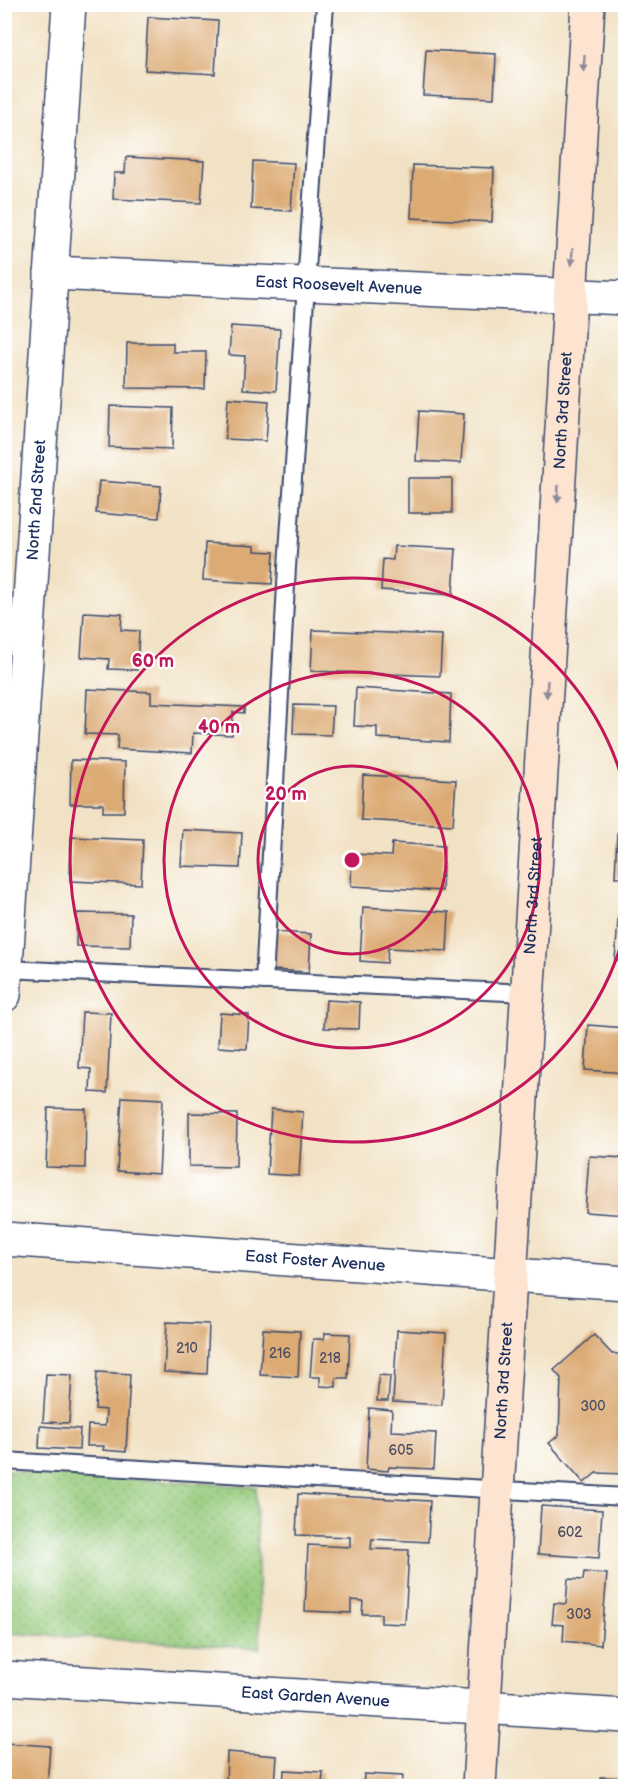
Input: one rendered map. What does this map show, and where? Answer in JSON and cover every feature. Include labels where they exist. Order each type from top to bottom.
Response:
[{"type":"main road","name":"North 3rd Street","points":[[479,1786],[588,4]]},
{"type":"street","name":"North 2nd Street","points":[[5,982],[17,616],[51,273],[69,4]]},
{"type":"street","name":"East Roosevelt Avenue","points":[[51,273],[626,298]]},
{"type":"street","name":"East Foster Avenue","points":[[4,1239],[626,1283]]},
{"type":"street","name":"East Garden Avenue","points":[[4,1678],[626,1716]]},
{"type":"lane","points":[[264,981],[325,4]]},
{"type":"lane","points":[[5,982],[264,981],[529,993]]},
{"type":"lane","points":[[4,1461],[626,1497]]},
{"type":"green space","points":[[5,1470],[256,1487],[260,1648],[5,1633]]},
{"type":"building","points":[[148,17],[218,21],[215,74],[145,70]]},
{"type":"building","points":[[426,50],[496,54],[494,98],[423,95]]},
{"type":"building","points":[[126,157],[204,161],[201,203],[113,199],[114,173],[125,173]]},
{"type":"building","points":[[253,161],[294,163],[291,211],[251,209]]},
{"type":"building","points":[[413,165],[494,168],[492,222],[411,218]]},
{"type":"building","points":[[231,326],[280,329],[276,391],[243,389],[245,356],[229,355]]},
{"type":"building","points":[[127,343],[173,343],[173,352],[206,352],[205,389],[126,388]]},
{"type":"building","points":[[228,398],[269,401],[266,441],[225,439]]},
{"type":"building","points":[[110,406],[173,408],[172,449],[109,447]]},
{"type":"building","points":[[419,411],[464,414],[461,463],[416,461]]},
{"type":"building","points":[[408,478],[452,478],[452,513],[408,513]]},
{"type":"building","points":[[99,481],[161,486],[159,518],[96,513]]},
{"type":"building","points":[[205,543],[255,546],[255,551],[274,552],[272,584],[203,580]]},
{"type":"building","points":[[394,546],[456,549],[453,595],[381,590],[383,559],[393,560]]},
{"type":"building","points":[[84,612],[122,614],[121,630],[139,631],[137,670],[108,669],[109,659],[81,657]]},
{"type":"building","points":[[313,630],[442,635],[440,676],[311,671]]},
{"type":"building","points":[[356,688],[451,694],[449,742],[377,738],[377,727],[354,726]]},
{"type":"building","points":[[87,689],[151,692],[151,703],[244,707],[244,713],[233,712],[232,735],[193,733],[192,753],[117,749],[118,735],[85,734]]},
{"type":"building","points":[[294,705],[333,706],[331,735],[293,734]]},
{"type":"building","points":[[71,760],[125,762],[124,812],[103,812],[103,804],[70,804]]},
{"type":"building","points":[[363,775],[456,780],[453,825],[361,820]]},
{"type":"building","points":[[183,830],[242,833],[240,868],[181,866]]},
{"type":"building","points":[[617,833],[626,833],[626,877],[615,877]]},
{"type":"building","points":[[71,837],[143,840],[141,884],[70,881]]},
{"type":"building","points":[[392,843],[444,846],[442,891],[351,886],[352,854],[391,856]]},
{"type":"building","points":[[363,907],[449,912],[447,951],[388,948],[387,963],[360,961]]},
{"type":"building","points":[[619,907],[626,908],[626,961],[615,960]]},
{"type":"building","points":[[77,913],[131,914],[130,947],[76,946]]},
{"type":"building","points":[[274,932],[311,934],[309,972],[272,970]]},
{"type":"building","points":[[326,1000],[360,1002],[359,1029],[324,1028]]},
{"type":"building","points":[[82,1012],[111,1013],[107,1093],[90,1092],[91,1069],[79,1068]]},
{"type":"building","points":[[220,1013],[249,1015],[247,1049],[218,1047]]},
{"type":"building","points":[[588,1025],[626,1028],[626,1073],[585,1070]]},
{"type":"building","points":[[122,1097],[163,1099],[159,1174],[117,1171]]},
{"type":"building","points":[[48,1108],[86,1109],[85,1168],[46,1167]]},
{"type":"building","points":[[271,1109],[303,1112],[299,1176],[267,1174]]},
{"type":"building","points":[[189,1113],[237,1114],[236,1167],[189,1166]]},
{"type":"building","points":[[589,1156],[626,1158],[626,1215],[585,1212]]},
{"type":"building","points":[[167,1322],[209,1324],[207,1374],[164,1372]]},
{"type":"building","points":[[263,1329],[300,1331],[298,1377],[260,1375]]},
{"type":"building","points":[[397,1330],[446,1333],[442,1405],[393,1402]]},
{"type":"building","points":[[325,1333],[350,1334],[348,1378],[336,1378],[336,1387],[320,1386],[320,1377],[310,1377],[313,1339],[324,1339]]},
{"type":"building","points":[[594,1335],[612,1354],[626,1354],[626,1474],[596,1473],[584,1483],[549,1443],[559,1435],[561,1378],[554,1370]]},
{"type":"building","points":[[97,1372],[130,1374],[126,1452],[103,1450],[104,1446],[87,1446],[88,1425],[105,1426],[106,1410],[95,1409]]},
{"type":"building","points":[[46,1374],[72,1375],[69,1423],[43,1422]]},
{"type":"building","points":[[379,1375],[390,1376],[388,1401],[377,1401]]},
{"type":"building","points":[[369,1408],[392,1410],[391,1431],[436,1433],[434,1469],[389,1467],[388,1471],[366,1469]]},
{"type":"building","points":[[40,1426],[80,1429],[79,1450],[39,1448]]},
{"type":"building","points":[[298,1494],[430,1501],[428,1542],[372,1539],[371,1549],[409,1550],[405,1624],[381,1623],[381,1614],[362,1614],[363,1601],[351,1600],[351,1613],[305,1611],[308,1545],[350,1547],[350,1537],[296,1535]]},
{"type":"building","points":[[541,1506],[602,1510],[599,1558],[538,1554]]},
{"type":"building","points":[[584,1572],[607,1574],[601,1645],[563,1641],[564,1625],[552,1624],[554,1603],[566,1604],[568,1579],[583,1580]]},
{"type":"building","points":[[6,1743],[50,1746],[47,1786],[4,1786]]},
{"type":"building","points":[[227,1752],[277,1756],[275,1786],[226,1786]]},
{"type":"building","points":[[284,1770],[323,1772],[322,1786],[283,1786]]},
{"type":"building","points":[[364,1774],[403,1776],[402,1786],[363,1786]]},
{"type":"building","points":[[600,1777],[626,1778],[626,1786],[600,1786]]}]
